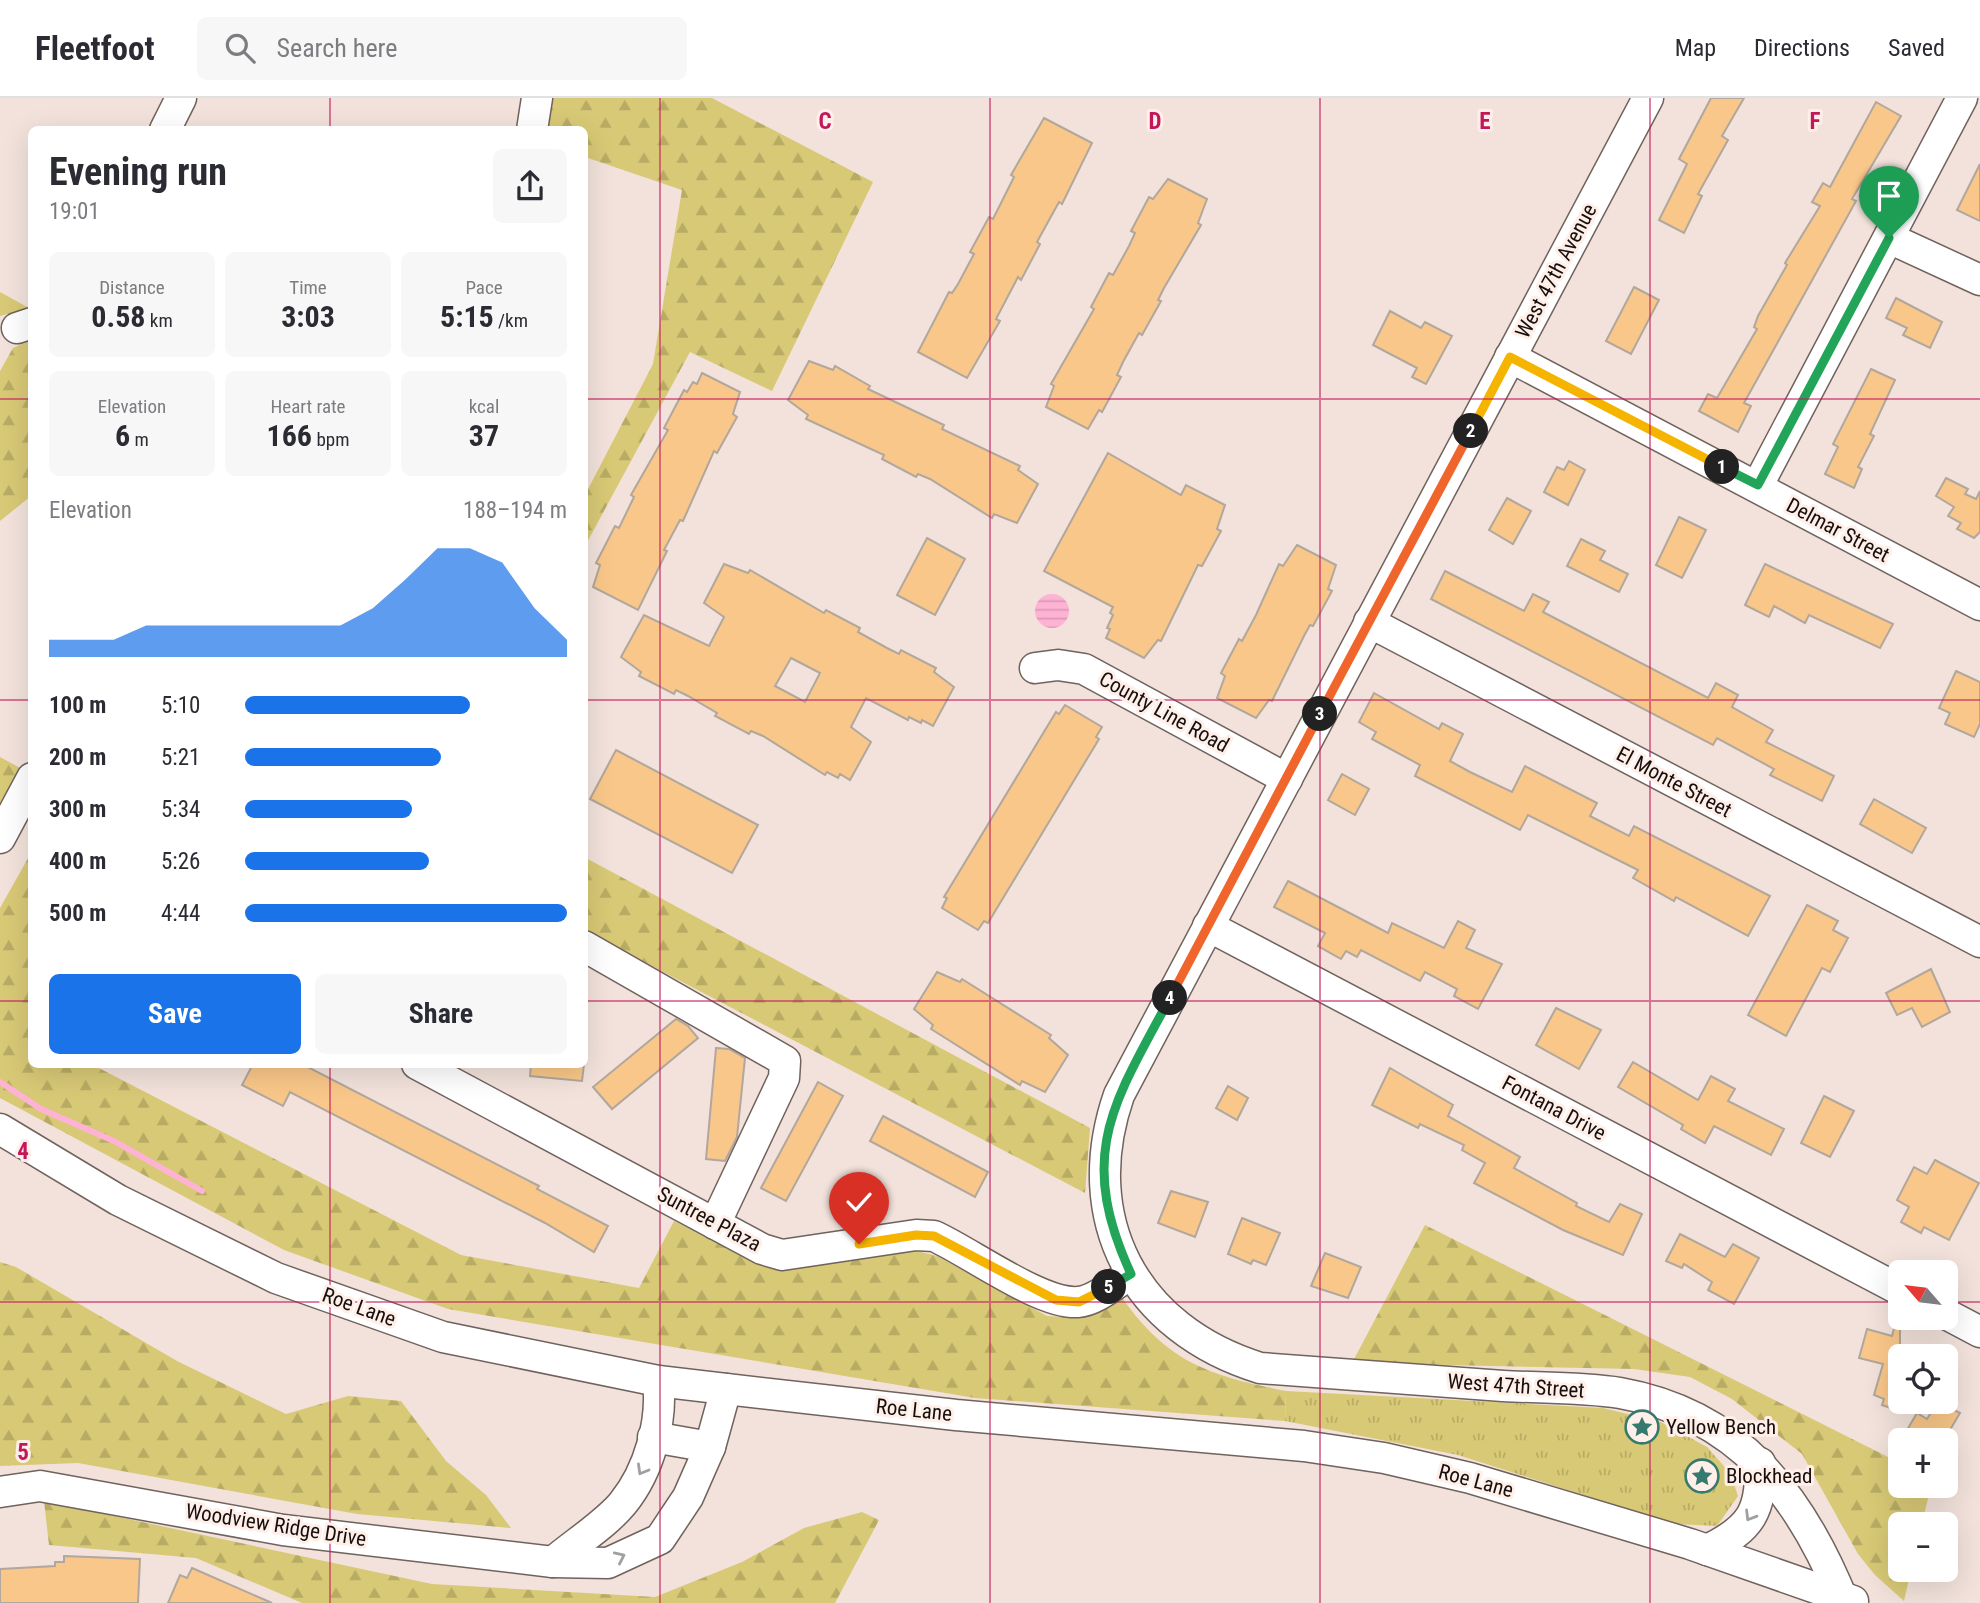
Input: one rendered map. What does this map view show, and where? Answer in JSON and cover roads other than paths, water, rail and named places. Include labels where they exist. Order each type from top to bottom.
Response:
[{"type":"street","points":[[167,126],[181,98]]},
{"type":"street","points":[[533,126],[537,98]]},
{"type":"street","name":"West 47th Avenue","points":[[1131,1274],[1108,1220],[1104,1159],[1108,1127],[1119,1094],[1648,98]]},
{"type":"street","points":[[1758,485],[1962,98]]},
{"type":"street","points":[[1889,238],[1980,280]]},
{"type":"street","name":"Delmar Street","points":[[1510,357],[1758,485],[1980,605]]},
{"type":"street","name":"El Monte Street","points":[[1369,622],[1980,942]]},
{"type":"street","name":"County Line Road","points":[[1035,668],[1058,665],[1084,669],[1287,779]]},
{"type":"street","points":[[0,838],[28,786]]},
{"type":"street","name":"Fontana Drive","points":[[1208,926],[1888,1284]]},
{"type":"street","points":[[588,948],[785,1061],[784,1078],[715,1224]]},
{"type":"street","name":"Suntree Plaza","points":[[425,1068],[715,1224],[782,1255],[916,1235],[934,1236],[1056,1300],[1079,1302],[1131,1274]]},
{"type":"street","name":"Roe Lane","points":[[0,1129],[118,1200],[276,1278],[443,1338],[658,1381],[956,1415],[1304,1446],[1384,1458],[1470,1478],[1707,1550],[1848,1601]]},
{"type":"street","name":"West 47th Street","points":[[1131,1274],[1151,1302],[1199,1343],[1260,1368],[1617,1392],[1681,1409],[1729,1438],[1760,1463],[1785,1491],[1817,1542],[1848,1601]]},
{"type":"street","points":[[1958,1320],[1980,1332]]},
{"type":"street","points":[[553,1562],[623,1503],[649,1457],[660,1397],[658,1381]]},
{"type":"street","name":"Woodview Ridge Drive","points":[[0,1492],[40,1486],[283,1530],[553,1562],[608,1563],[660,1539],[688,1497],[710,1447],[726,1389]]},
{"type":"street","points":[[653,1437],[710,1447]]},
{"type":"street","points":[[1707,1550],[1736,1537],[1753,1513],[1761,1492],[1760,1463]]},
{"type":"waterway","points":[[0,1082],[41,1109],[116,1142],[202,1191]]},
{"type":"place","name":"Yellow Bench","points":[[1642,1427]]},
{"type":"place","name":"Blockhead","points":[[1702,1476]]}]
